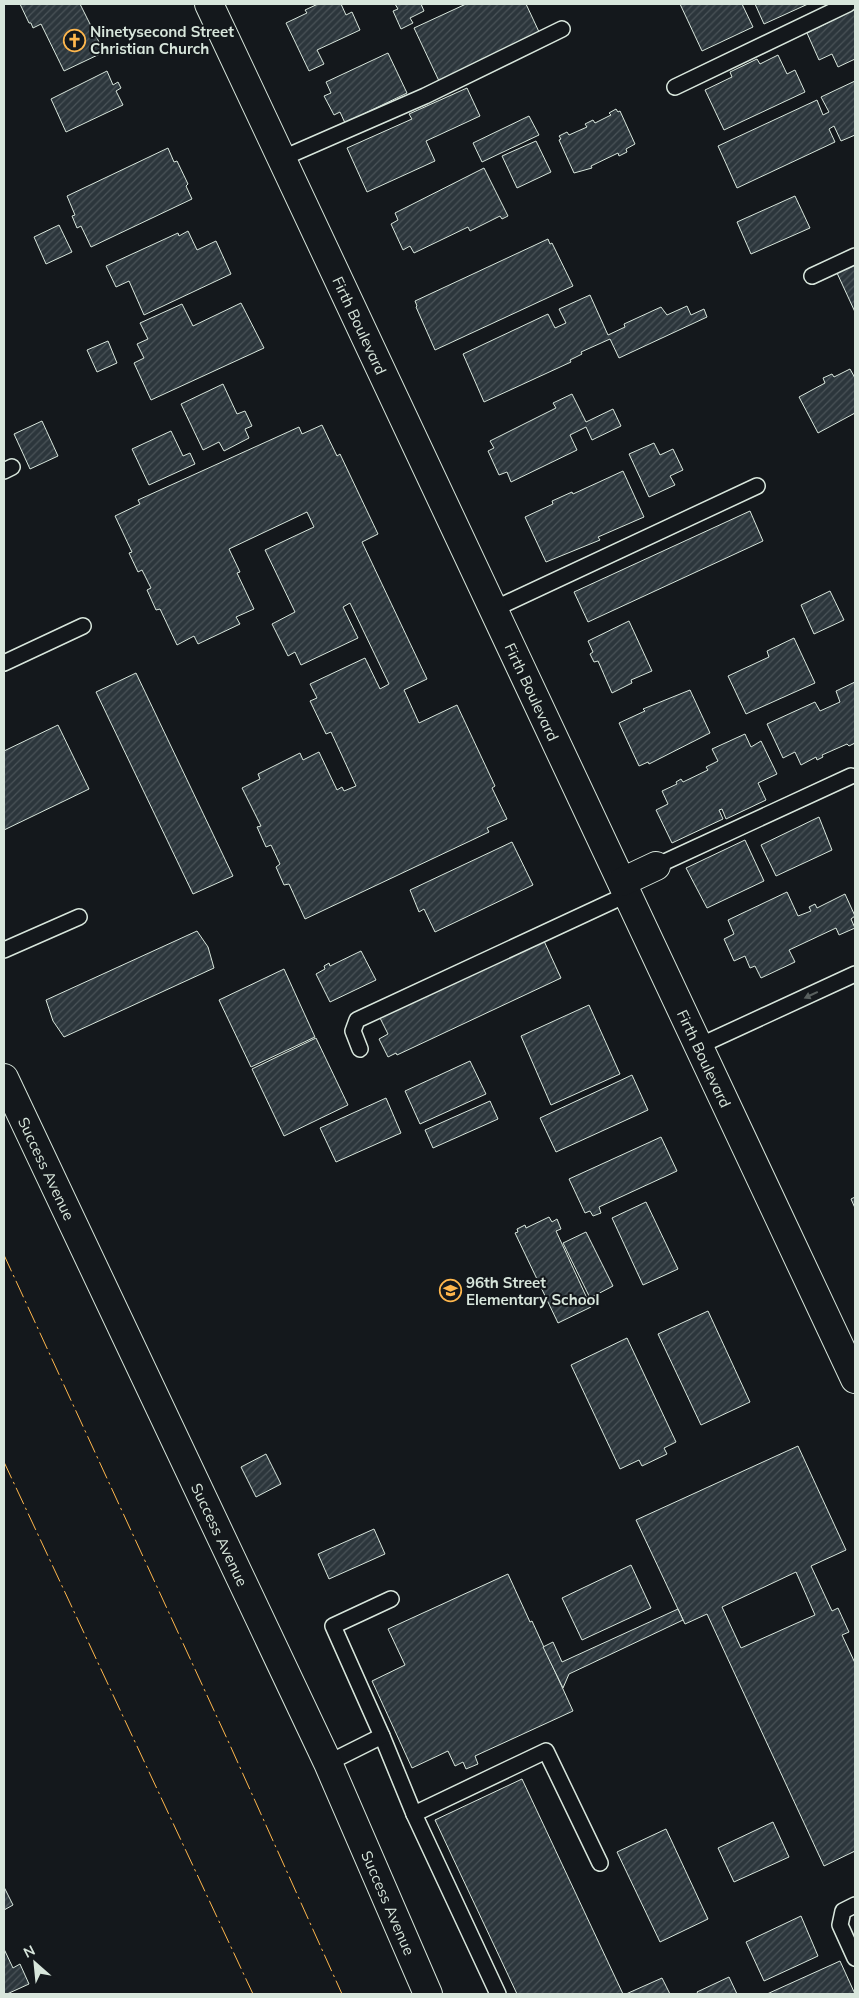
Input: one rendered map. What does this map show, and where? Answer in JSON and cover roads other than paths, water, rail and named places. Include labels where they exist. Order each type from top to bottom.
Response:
[{"type":"street","name":"Firth Boulevard","points":[[209,4],[855,1379]]},
{"type":"street","points":[[625,888],[656,866]]},
{"type":"street","name":"Success Avenue","points":[[4,1078],[328,1763],[428,1994]]},
{"type":"lane","points":[[675,87],[848,4]]},
{"type":"lane","points":[[283,158],[425,96],[562,29]]},
{"type":"lane","points":[[812,276],[855,256]]},
{"type":"lane","points":[[494,609],[757,486]]},
{"type":"lane","points":[[4,663],[83,626]]},
{"type":"lane","points":[[656,866],[850,776]]},
{"type":"lane","points":[[360,1049],[353,1031],[357,1020],[625,888]]},
{"type":"lane","points":[[4,950],[79,917]]},
{"type":"lane","points":[[699,1046],[855,974]]},
{"type":"lane","points":[[392,1599],[334,1626],[414,1814],[498,1994]]},
{"type":"lane","points":[[328,1763],[382,1736]]},
{"type":"lane","points":[[414,1814],[546,1751],[600,1863]]},
{"type":"lane","points":[[855,1905],[843,1911],[840,1924],[855,1958]]},
{"type":"place","name":"Ninetysecond Street Christian Church","points":[[74,40]]},
{"type":"place","name":"96th Street Elementary School","points":[[450,1291]]}]
